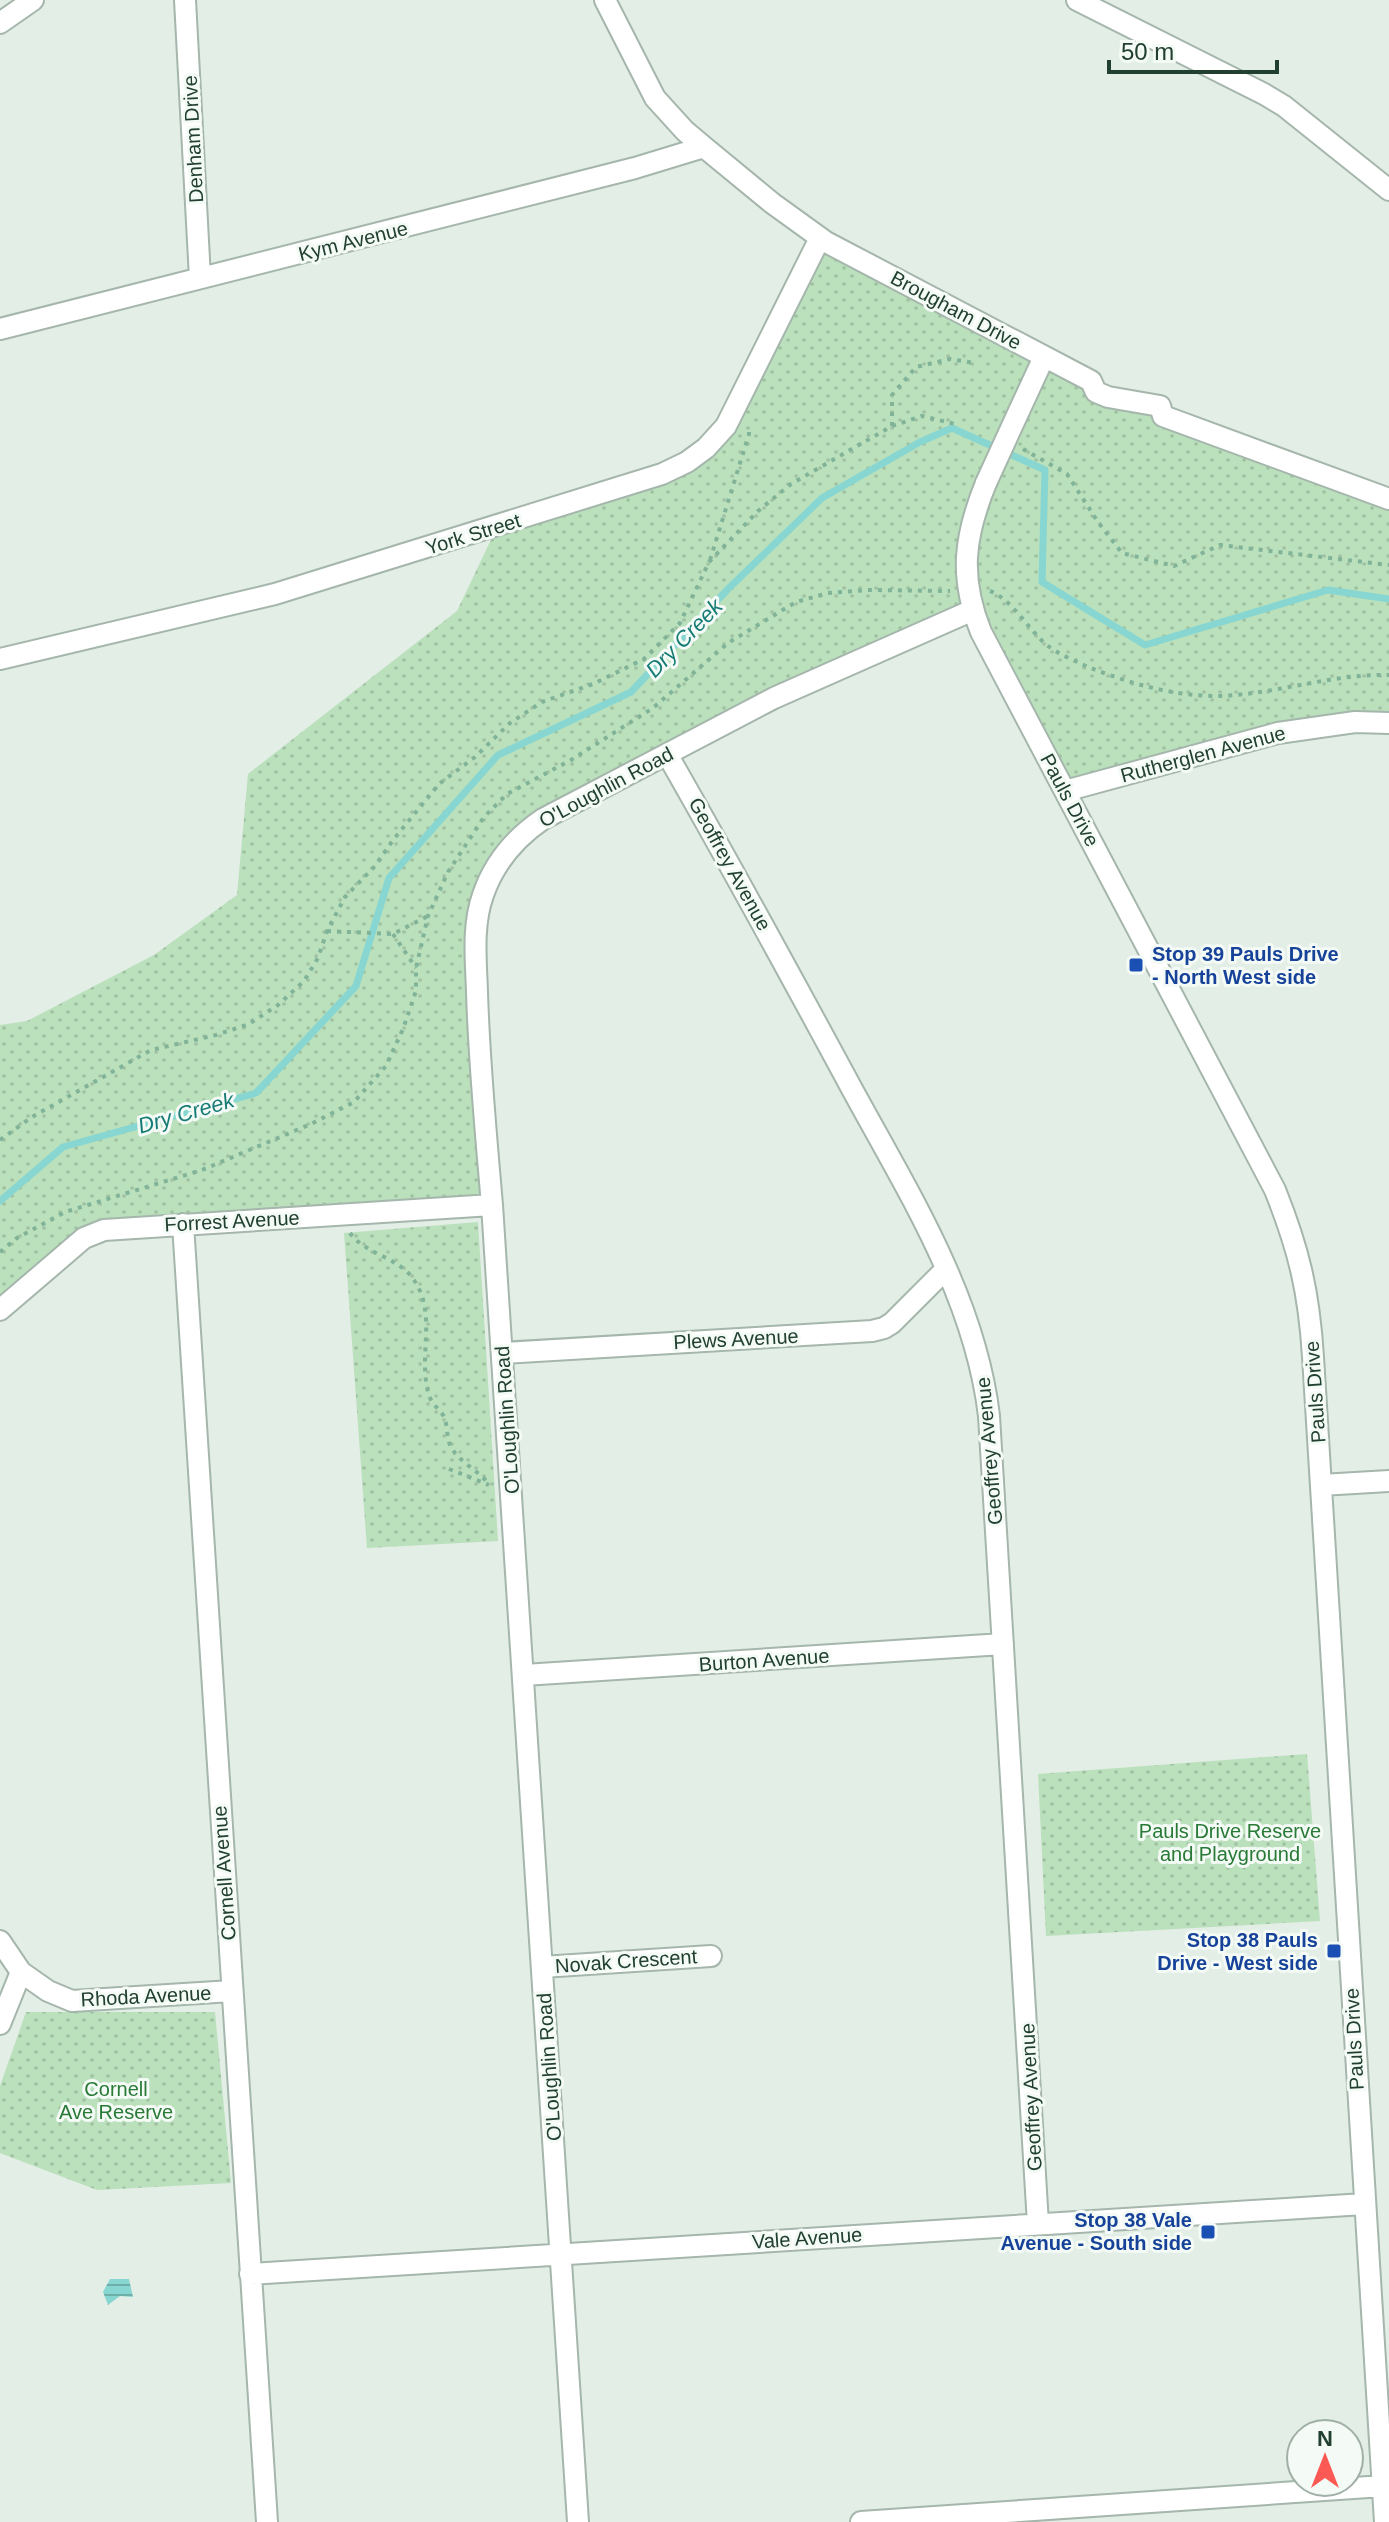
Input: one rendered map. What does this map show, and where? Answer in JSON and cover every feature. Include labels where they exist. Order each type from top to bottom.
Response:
[{"type":"street","points":[[0,23],[33,0]]},
{"type":"street","name":"Denham Drive","points":[[185,0],[200,278]]},
{"type":"street","name":"Brougham Drive","points":[[605,0],[655,98],[685,131],[820,238],[1091,381],[1096,392],[1160,406],[1163,416],[1389,499]]},
{"type":"street","points":[[1077,0],[1284,106],[1389,190]]},
{"type":"street","name":"Kym Avenue","points":[[0,329],[620,172],[704,147]]},
{"type":"street","name":"York Street","points":[[0,659],[275,594],[662,474],[687,462],[712,442],[735,412],[820,238]]},
{"type":"street","name":"Pauls Drive","points":[[1044,357],[976,507],[967,542],[966,563],[971,601],[989,650],[1275,1190],[1304,1274],[1310,1313],[1364,2204],[1379,2281],[1385,2522]]},
{"type":"street","name":"O'Loughlin Road","points":[[578,2522],[524,1675],[478,1027],[476,929],[482,897],[498,863],[509,849],[533,826],[561,808],[971,601]]},
{"type":"street","name":"Rutherglen Avenue","points":[[1065,791],[1278,733],[1355,722],[1389,723]]},
{"type":"street","name":"Geoffrey Avenue","points":[[667,754],[753,904],[929,1232],[972,1331],[986,1385],[1038,2224]]},
{"type":"street","name":"Forrest Avenue","points":[[0,1310],[84,1238],[116,1229],[492,1205]]},
{"type":"street","name":"Cornell Avenue","points":[[183,1224],[267,2522]]},
{"type":"street","name":"Plews Avenue","points":[[502,1353],[872,1331],[892,1323],[946,1269]]},
{"type":"street","points":[[1321,1485],[1389,1481]]},
{"type":"street","name":"Burton Avenue","points":[[524,1675],[1003,1644]]},
{"type":"street","points":[[0,1941],[21,1972],[0,2024]]},
{"type":"street","name":"Novak Crescent","points":[[542,1967],[711,1956]]},
{"type":"street","name":"Rhoda Avenue","points":[[21,1972],[39,1986],[72,2001],[232,1991]]},
{"type":"street","name":"Vale Avenue","points":[[250,2274],[1364,2204]]},
{"type":"street","points":[[861,2522],[1383,2486]]},
{"type":"path","points":[[892,426],[892,395],[916,367],[950,359],[974,363]]},
{"type":"path","points":[[709,562],[758,511],[791,484],[892,426],[922,416],[955,424]]},
{"type":"path","points":[[0,1140],[56,1102],[151,1050],[249,1024],[278,1005],[304,981],[318,958],[327,931],[345,897],[375,866],[439,784],[475,757],[510,723],[542,702],[593,684],[644,659],[680,623],[709,562],[749,434],[749,422]]},
{"type":"path","points":[[1022,448],[1067,474],[1122,553],[1174,566],[1220,545],[1389,565]]},
{"type":"path","points":[[0,1252],[17,1238],[65,1212],[202,1170],[311,1124],[354,1102],[386,1066],[403,1029],[416,991],[416,968],[428,916],[455,861],[484,817],[507,794],[571,760],[653,708],[728,643],[796,602],[828,593],[869,590],[971,601],[985,590],[996,593],[1048,646],[1065,656],[1089,667],[1188,694],[1235,695],[1345,676],[1389,675]]},
{"type":"path","points":[[327,931],[393,934],[428,916]]},
{"type":"path","points":[[393,934],[416,968]]},
{"type":"path","points":[[346,1229],[366,1249],[413,1277],[426,1308],[428,1327],[423,1358],[429,1399],[445,1418],[450,1446],[461,1459],[480,1472],[490,1486]]},
{"type":"path","points":[[449,1469],[498,1489]]},
{"type":"green space","points":[[820,238],[1091,381],[1389,496],[1389,726],[1359,722],[1065,791],[971,602],[533,826],[478,915],[492,1205],[104,1230],[0,1315],[0,1025],[27,1021],[154,955],[237,895],[248,774],[457,611],[497,527],[662,474],[719,435]]},
{"type":"green space","points":[[478,1222],[498,1541],[367,1548],[344,1233]]},
{"type":"green space","name":"Pauls Drive Reserve and Playground","points":[[1307,1754],[1320,1921],[1046,1936],[1038,1774]]},
{"type":"green space","name":"Cornell Ave Reserve","points":[[26,2012],[215,2012],[231,2183],[97,2190],[0,2153],[0,2086]]},
{"type":"water","points":[[110,2279],[129,2279],[133,2297],[120,2296],[108,2305],[103,2292]]},
{"type":"waterway","name":"Dry Creek","points":[[0,1201],[63,1147],[256,1093],[356,986],[389,878],[498,755],[631,692],[728,589],[822,498],[920,442],[952,428],[1045,470],[1042,582],[1145,645],[1328,590],[1389,599]]},
{"type":"place","name":"Stop 39 Pauls Drive - North West side","points":[[1136,965]]},
{"type":"place","name":"Stop 38 Pauls Drive - West side","points":[[1334,1951]]},
{"type":"place","name":"Stop 38 Vale Avenue - South side","points":[[1208,2232]]}]
